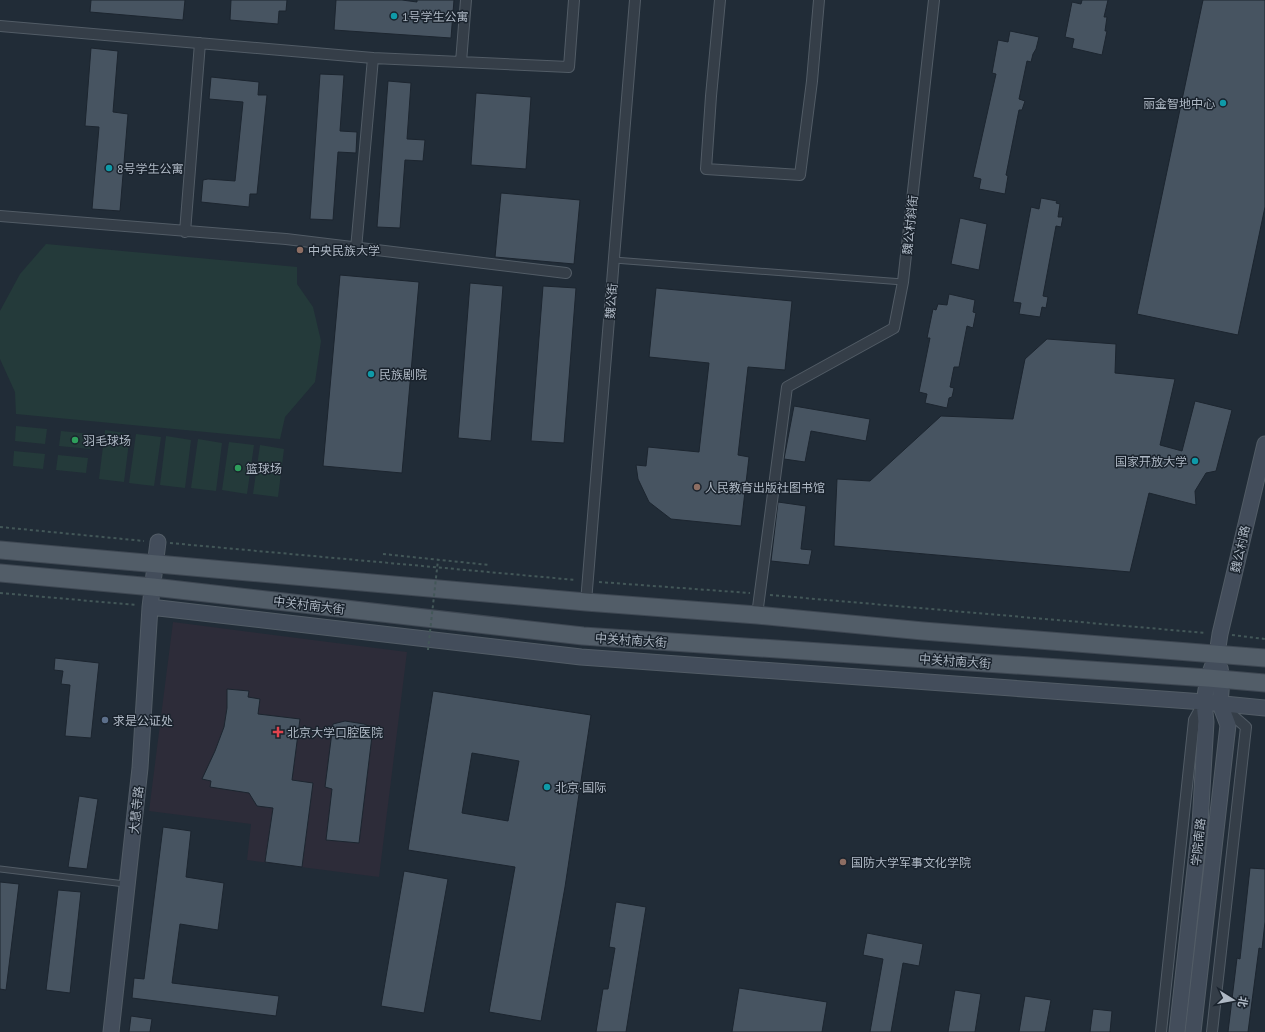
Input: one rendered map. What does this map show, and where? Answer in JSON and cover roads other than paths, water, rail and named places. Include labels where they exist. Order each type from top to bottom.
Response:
[{"type":"main road","points":[[0,550],[586,602],[1265,658]]},
{"type":"main road","name":"中关村南大街","points":[[0,573],[153,587],[583,636],[1215,678],[1265,683]]},
{"type":"street","points":[[461,62],[466,0]]},
{"type":"street","points":[[0,26],[372,58],[569,67],[574,0]]},
{"type":"street","name":"魏公街","points":[[586,602],[635,0]]},
{"type":"street","points":[[720,0],[706,169],[800,175],[812,82],[819,0]]},
{"type":"street","name":"魏公村斜街","points":[[757,615],[787,387],[894,328],[903,282],[934,0]]},
{"type":"street","points":[[185,232],[200,43]]},
{"type":"street","points":[[356,248],[372,58]]},
{"type":"street","points":[[0,216],[286,239],[566,273]]},
{"type":"street","name":"魏公村路","points":[[1215,678],[1220,634],[1265,444]]},
{"type":"street","name":"大慧寺路","points":[[111,1032],[140,768],[150,607],[158,542]]},
{"type":"street","name":"中关村南大街","points":[[150,607],[581,657],[1204,702],[1265,708]]},
{"type":"street","name":"学院南路","points":[[1177,1032],[1200,824],[1206,722],[1204,702],[1215,678]]},
{"type":"street","name":"学院南路","points":[[1193,1032],[1228,725],[1220,704],[1215,678]]},
{"type":"street","points":[[1161,1032],[1194,720],[1204,702]]},
{"type":"street","points":[[1212,1032],[1246,727],[1220,704]]},
{"type":"lane","points":[[614,260],[903,282]]},
{"type":"lane","points":[[0,869],[128,884]]},
{"type":"place","name":"1号学生公寓","points":[[394,16]]},
{"type":"place","name":"丽金智地中心","points":[[1223,103]]},
{"type":"place","name":"8号学生公寓","points":[[109,168]]},
{"type":"place","name":"中央民族大学","points":[[300,250]]},
{"type":"place","name":"民族剧院","points":[[371,374]]},
{"type":"place","name":"羽毛球场","points":[[75,440]]},
{"type":"place","name":"国家开放大学","points":[[1195,461]]},
{"type":"place","name":"篮球场","points":[[238,468]]},
{"type":"place","name":"人民教育出版社图书馆","points":[[697,487]]},
{"type":"place","name":"求是公证处","points":[[105,720]]},
{"type":"place","name":"北京大学口腔医院","points":[[278,732]]},
{"type":"place","name":"北京·国际","points":[[547,787]]},
{"type":"place","name":"国防大学军事文化学院","points":[[843,862]]}]
